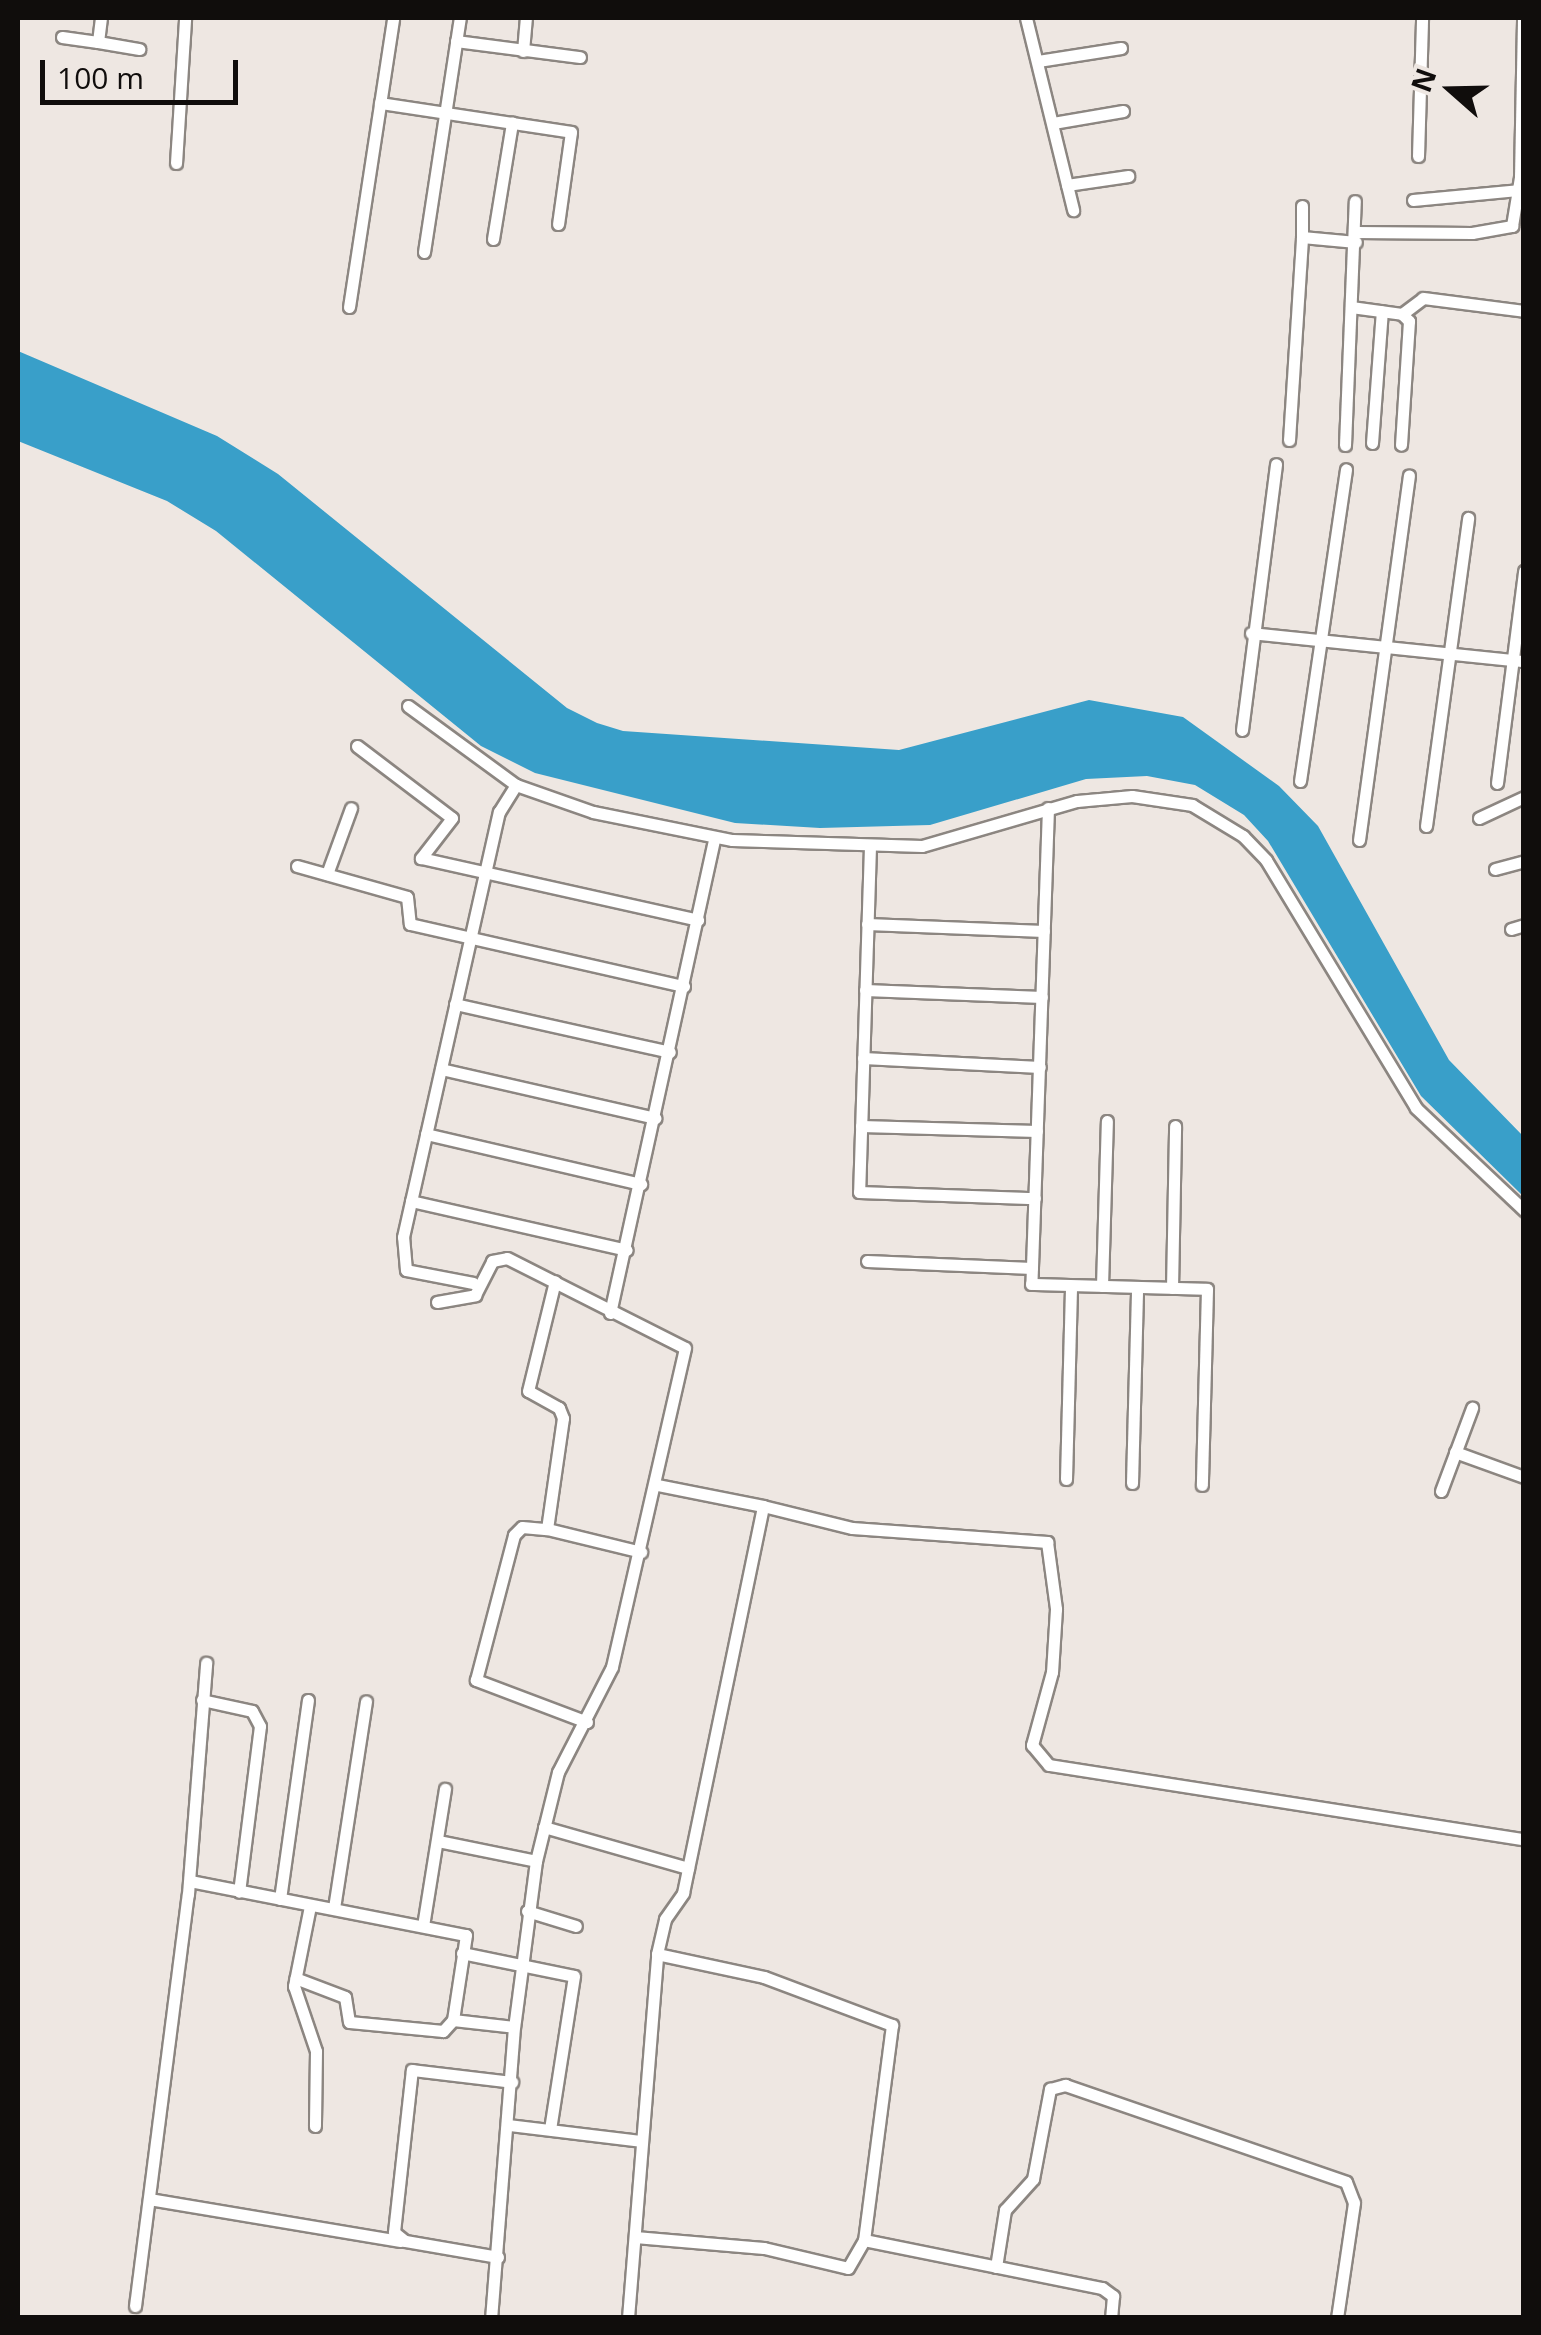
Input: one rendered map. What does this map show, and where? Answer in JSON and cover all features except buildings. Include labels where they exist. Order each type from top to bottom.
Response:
[{"type":"street","points":[[98,42],[101,18]]},
{"type":"street","points":[[176,163],[185,18]]},
{"type":"street","points":[[348,307],[393,18]]},
{"type":"street","points":[[424,252],[460,18]]},
{"type":"street","points":[[523,51],[526,18]]},
{"type":"street","points":[[1026,18],[1073,210]]},
{"type":"street","points":[[1418,156],[1422,18]]},
{"type":"street","points":[[1302,238],[1501,232],[1518,216],[1523,18]]},
{"type":"street","points":[[62,37],[139,49]]},
{"type":"street","points":[[456,41],[580,57]]},
{"type":"street","points":[[1038,61],[1121,48]]},
{"type":"street","points":[[380,102],[570,132],[558,224]]},
{"type":"street","points":[[1053,122],[1123,111]]},
{"type":"street","points":[[494,239],[512,123]]},
{"type":"street","points":[[1067,185],[1128,176]]},
{"type":"street","points":[[1413,200],[1518,190]]},
{"type":"street","points":[[1345,445],[1355,200]]},
{"type":"street","points":[[1289,440],[1302,206]]},
{"type":"street","points":[[1402,314],[1423,298],[1524,311]]},
{"type":"street","points":[[1351,307],[1402,314],[1409,321],[1401,444]]},
{"type":"street","points":[[1372,443],[1382,312]]},
{"type":"street","points":[[1242,730],[1276,464]]},
{"type":"street","points":[[1300,781],[1346,469]]},
{"type":"street","points":[[1359,840],[1381,643],[1409,475]]},
{"type":"street","points":[[1426,826],[1468,518]]},
{"type":"street","points":[[1497,783],[1518,660],[1524,571]]},
{"type":"street","points":[[1252,633],[1381,643],[1518,660]]},
{"type":"street","points":[[408,706],[516,785],[593,812],[716,838],[922,846],[1048,808],[1156,798],[1192,805],[1244,836],[1283,885],[1416,1108],[1524,1210]]},
{"type":"street","points":[[357,746],[452,818],[421,858],[698,920]]},
{"type":"street","points":[[473,1284],[406,1270],[403,1236],[499,812],[516,785]]},
{"type":"street","points":[[1479,818],[1524,797]]},
{"type":"street","points":[[327,874],[351,808]]},
{"type":"street","points":[[1048,808],[1032,1284],[1208,1289],[1202,1485]]},
{"type":"street","points":[[610,1312],[642,1184],[716,838]]},
{"type":"street","points":[[870,846],[858,1192],[1035,1198]]},
{"type":"street","points":[[1495,868],[1524,860]]},
{"type":"street","points":[[297,866],[407,897],[410,924],[684,986]]},
{"type":"street","points":[[867,924],[1044,931]]},
{"type":"street","points":[[865,990],[1042,998]]},
{"type":"street","points":[[456,1004],[670,1052]]},
{"type":"street","points":[[863,1058],[1040,1066]]},
{"type":"street","points":[[441,1069],[656,1118]]},
{"type":"street","points":[[1102,1286],[1107,1121]]},
{"type":"street","points":[[861,1126],[1037,1131]]},
{"type":"street","points":[[1172,1288],[1175,1126]]},
{"type":"street","points":[[426,1134],[642,1184]]},
{"type":"street","points":[[411,1201],[626,1250]]},
{"type":"street","points":[[437,1302],[475,1295],[497,1258],[555,1281],[685,1348],[658,1485],[612,1667],[558,1772],[536,1860],[520,1962],[510,2125],[491,2318]]},
{"type":"street","points":[[867,1261],[1032,1268]]},
{"type":"street","points":[[547,1529],[564,1418],[528,1391],[555,1281]]},
{"type":"street","points":[[1066,1479],[1071,1286]]},
{"type":"street","points":[[1132,1483],[1138,1287]]},
{"type":"street","points":[[1441,1491],[1472,1408]]},
{"type":"street","points":[[1456,1452],[1524,1477]]},
{"type":"street","points":[[658,1485],[868,1530],[1047,1542],[1056,1609],[1052,1672],[1032,1745],[1048,1765],[1524,1839]]},
{"type":"street","points":[[628,2318],[657,1954],[688,1868],[763,1506]]},
{"type":"street","points":[[586,1722],[475,1676],[514,1534],[522,1527],[547,1529],[641,1552]]},
{"type":"street","points":[[136,2306],[190,1881],[206,1663]]},
{"type":"street","points":[[202,1700],[252,1711],[260,1726],[239,1892]]},
{"type":"street","points":[[280,1899],[308,1700]]},
{"type":"street","points":[[334,1908],[366,1702]]},
{"type":"street","points":[[423,1926],[445,1789]]},
{"type":"street","points":[[544,1826],[688,1868]]},
{"type":"street","points":[[438,1841],[536,1860]]},
{"type":"street","points":[[190,1881],[466,1935],[453,2020],[440,2031],[349,2022],[346,1997],[294,1978]]},
{"type":"street","points":[[310,1906],[294,1978],[316,2051],[315,2126]]},
{"type":"street","points":[[527,1911],[576,1926]]},
{"type":"street","points":[[462,1953],[520,1962],[574,1979],[550,2129]]},
{"type":"street","points":[[635,2237],[764,2248],[848,2268],[864,2240],[892,2024],[764,1977],[657,1954]]},
{"type":"street","points":[[453,2020],[514,2027]]},
{"type":"street","points":[[405,2242],[394,2232],[412,2070],[512,2082]]},
{"type":"street","points":[[996,2267],[1005,2210],[1033,2179],[1050,2089],[1065,2085],[1346,2182],[1354,2203],[1337,2318]]},
{"type":"street","points":[[510,2125],[641,2141]]},
{"type":"street","points":[[149,2198],[498,2256]]},
{"type":"street","points":[[864,2240],[1102,2288],[1113,2298],[1111,2318]]},
{"type":"water","points":[[18,351],[217,436],[278,474],[567,708],[597,723],[623,731],[899,750],[1089,700],[1183,717],[1279,786],[1318,826],[1449,1060],[1523,1136],[1523,1196],[1421,1096],[1268,841],[1244,815],[1195,785],[1147,776],[1086,779],[930,825],[820,828],[735,823],[535,773],[481,746],[216,531],[167,501],[18,441]]}]
